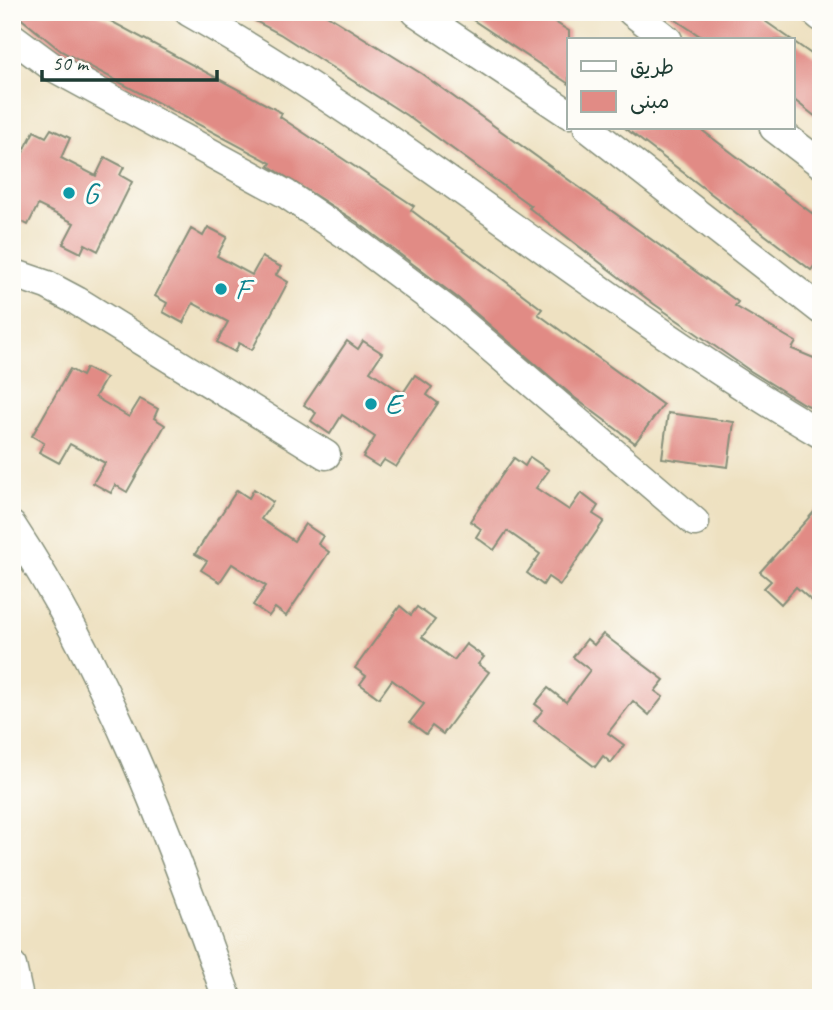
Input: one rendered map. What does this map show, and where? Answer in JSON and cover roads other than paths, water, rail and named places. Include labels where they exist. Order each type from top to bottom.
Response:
[{"type":"street","points":[[189,12],[366,122],[603,293],[744,388],[821,434]]},
{"type":"street","points":[[416,12],[567,113]]},
{"type":"street","points":[[632,12],[665,38]]},
{"type":"street","points":[[815,12],[821,17]]},
{"type":"street","points":[[12,37],[51,66],[286,194],[348,236],[448,311],[695,522]]},
{"type":"street","points":[[591,130],[821,310]]},
{"type":"street","points":[[777,130],[821,164]]},
{"type":"street","points":[[12,273],[77,301],[326,454]]},
{"type":"street","points":[[12,526],[54,589],[123,734],[192,898],[227,998]]},
{"type":"street","points":[[12,966],[19,998]]},
{"type":"place","name":"G","points":[[69,193]]},
{"type":"place","name":"F","points":[[221,289]]},
{"type":"place","name":"E","points":[[371,404]]}]
